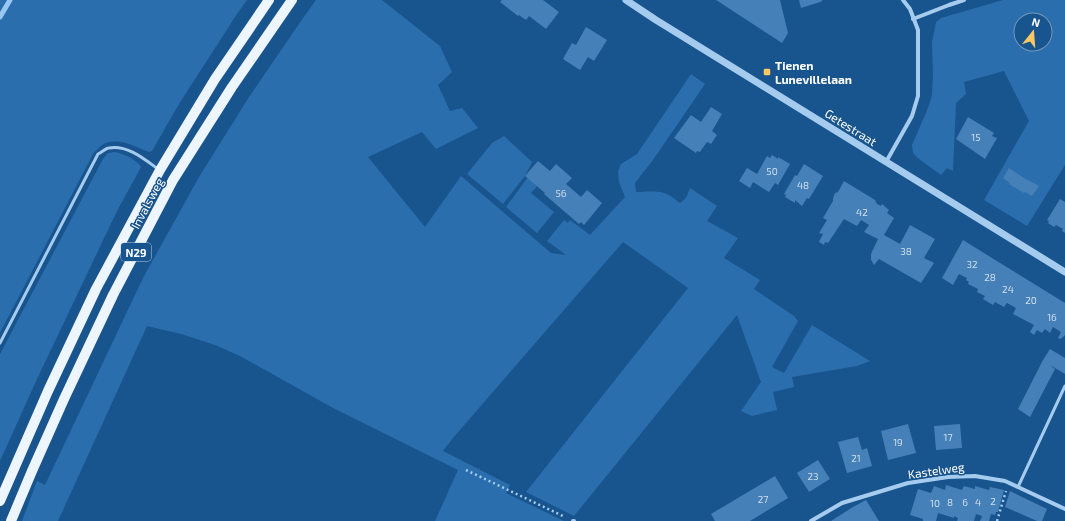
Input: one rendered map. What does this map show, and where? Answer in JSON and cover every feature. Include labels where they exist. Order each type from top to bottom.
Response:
[{"type":"main road","name":"Invalsweg","points":[[0,501],[96,289],[160,170],[216,79],[269,0]]},
{"type":"main road","name":"Invalsweg","points":[[11,521],[44,442],[113,295],[174,180],[232,87],[292,0]]},
{"type":"street","name":"Getestraat","points":[[626,0],[656,20],[1065,272]]},
{"type":"street","points":[[886,162],[912,116],[918,96],[918,30],[910,9],[903,0]]},
{"type":"street","points":[[949,5],[955,0]]},
{"type":"street","points":[[913,19],[964,0]]},
{"type":"street","name":"Kastelweg","points":[[811,521],[842,503],[908,483],[948,477],[975,476],[1005,481],[1065,509]]},
{"type":"lane","points":[[0,343],[98,154],[108,148],[121,148],[132,151],[160,170]]},
{"type":"lane","points":[[1018,488],[1065,386]]},
{"type":"path","points":[[466,470],[574,521]]},
{"type":"path","points":[[997,521],[1009,483]]},
{"type":"shaded area","points":[[0,0],[247,0],[179,104],[152,151],[149,152],[126,143],[114,142],[102,145],[93,154],[0,333]]},
{"type":"shaded area","points":[[316,0],[382,0],[440,46],[452,72],[438,85],[450,111],[462,108],[478,128],[436,149],[422,132],[368,157],[425,227],[461,176],[551,253],[566,255],[547,241],[564,220],[568,223],[570,220],[590,235],[625,197],[619,182],[618,171],[621,164],[637,154],[691,74],[705,84],[653,160],[635,183],[636,192],[668,194],[680,203],[686,198],[690,188],[717,206],[707,221],[738,238],[724,258],[760,280],[754,289],[794,316],[798,321],[772,367],[784,373],[812,325],[870,361],[857,366],[792,377],[794,387],[773,392],[777,410],[752,416],[741,411],[761,382],[737,315],[574,516],[526,492],[688,288],[623,242],[443,451],[510,485],[506,493],[564,521],[435,521],[458,470],[333,408],[240,356],[215,345],[181,334],[147,326],[58,521],[22,521],[37,481],[45,485],[143,278],[199,177],[249,97]]},
{"type":"shaded area","points":[[1003,0],[1065,0],[1065,165],[1027,226],[984,200],[1029,121],[1004,71],[964,82],[966,94],[956,103],[953,171],[947,168],[941,175],[913,153],[912,145],[932,95],[932,42],[936,22],[941,18]]},
{"type":"shaded area","points":[[504,136],[532,162],[525,176],[503,204],[467,174],[492,143]]},
{"type":"shaded area","points":[[114,152],[132,159],[141,166],[140,169],[117,211],[37,379],[0,461],[0,354],[103,159],[108,153]]},
{"type":"shaded area","points":[[528,177],[538,185],[531,193],[554,212],[537,233],[506,207]]},
{"type":"building","points":[[502,0],[543,0],[559,12],[546,29],[529,16],[526,20],[519,15],[518,16],[500,2]]},
{"type":"building","points":[[716,0],[780,0],[788,33],[782,43]]},
{"type":"building","points":[[799,0],[823,0],[801,8]]},
{"type":"building","points":[[586,27],[607,40],[594,61],[588,57],[580,70],[563,59],[572,43],[576,45]]},
{"type":"building","points":[[711,107],[722,114],[712,131],[717,135],[711,144],[707,142],[700,152],[697,151],[696,153],[674,138],[691,115],[701,122]]},
{"type":"building","points":[[968,117],[994,133],[992,136],[997,138],[985,159],[956,139]]},
{"type":"building","points":[[772,155],[790,164],[778,185],[775,183],[769,192],[753,182],[750,188],[739,181],[747,168],[757,174],[767,156],[770,158]]},
{"type":"building","points":[[538,161],[550,171],[556,164],[572,178],[566,184],[581,197],[587,190],[602,203],[584,225],[581,222],[579,224],[525,176]]},
{"type":"building","points":[[804,164],[823,176],[809,199],[807,198],[802,206],[795,200],[795,203],[785,197],[786,195],[784,194],[795,175],[797,176]]},
{"type":"building","points":[[1009,168],[1039,186],[1032,196],[1009,184],[1010,183],[1003,178]]},
{"type":"building","points":[[844,181],[875,200],[877,204],[881,206],[882,204],[889,210],[887,213],[894,218],[884,235],[900,244],[910,225],[935,239],[924,258],[934,263],[921,283],[879,259],[874,265],[871,260],[871,254],[878,239],[864,232],[869,225],[861,220],[857,226],[844,219],[828,243],[825,242],[824,245],[819,242],[823,234],[819,233],[827,220],[823,218],[833,201],[835,193],[838,192]]},
{"type":"building","points":[[1060,199],[1065,202],[1065,233],[1062,231],[1063,229],[1056,225],[1054,227],[1048,223],[1049,221],[1047,220]]},
{"type":"building","points":[[963,240],[1065,303],[1065,335],[1061,339],[1058,338],[1061,332],[1053,327],[1050,333],[1045,329],[1042,333],[1037,330],[1034,335],[1030,332],[1034,325],[1013,314],[1016,308],[1007,303],[1004,307],[995,302],[993,305],[983,299],[985,296],[977,292],[978,289],[968,284],[969,282],[966,280],[967,278],[959,274],[953,285],[942,278]]},
{"type":"building","points":[[1050,349],[1065,358],[1065,374],[1050,365],[1055,369],[1030,417],[1018,409]]},
{"type":"building","points":[[908,424],[916,453],[888,460],[881,431]]},
{"type":"building","points":[[960,424],[962,448],[936,450],[934,426]]},
{"type":"building","points":[[858,437],[862,450],[867,448],[872,466],[847,473],[838,442]]},
{"type":"building","points":[[818,460],[830,479],[809,492],[797,473]]},
{"type":"building","points":[[775,476],[788,498],[750,521],[715,521],[711,514]]},
{"type":"building","points":[[946,485],[962,490],[964,486],[975,489],[975,486],[989,490],[990,487],[1004,490],[998,512],[996,512],[995,515],[991,514],[989,521],[980,521],[982,516],[976,514],[974,521],[957,521],[958,518],[954,516],[954,518],[938,513],[936,521],[923,521],[923,519],[910,515],[918,489],[931,493],[934,486],[945,490]]},
{"type":"building","points":[[1010,491],[1047,509],[1042,521],[1037,521],[1005,507]]},
{"type":"building","points":[[866,500],[879,521],[831,521],[853,507]]},
{"type":"waterway","points":[[0,17],[10,0]]},
{"type":"place","name":"Tienen Lunevillelaan","points":[[767,72]]}]
